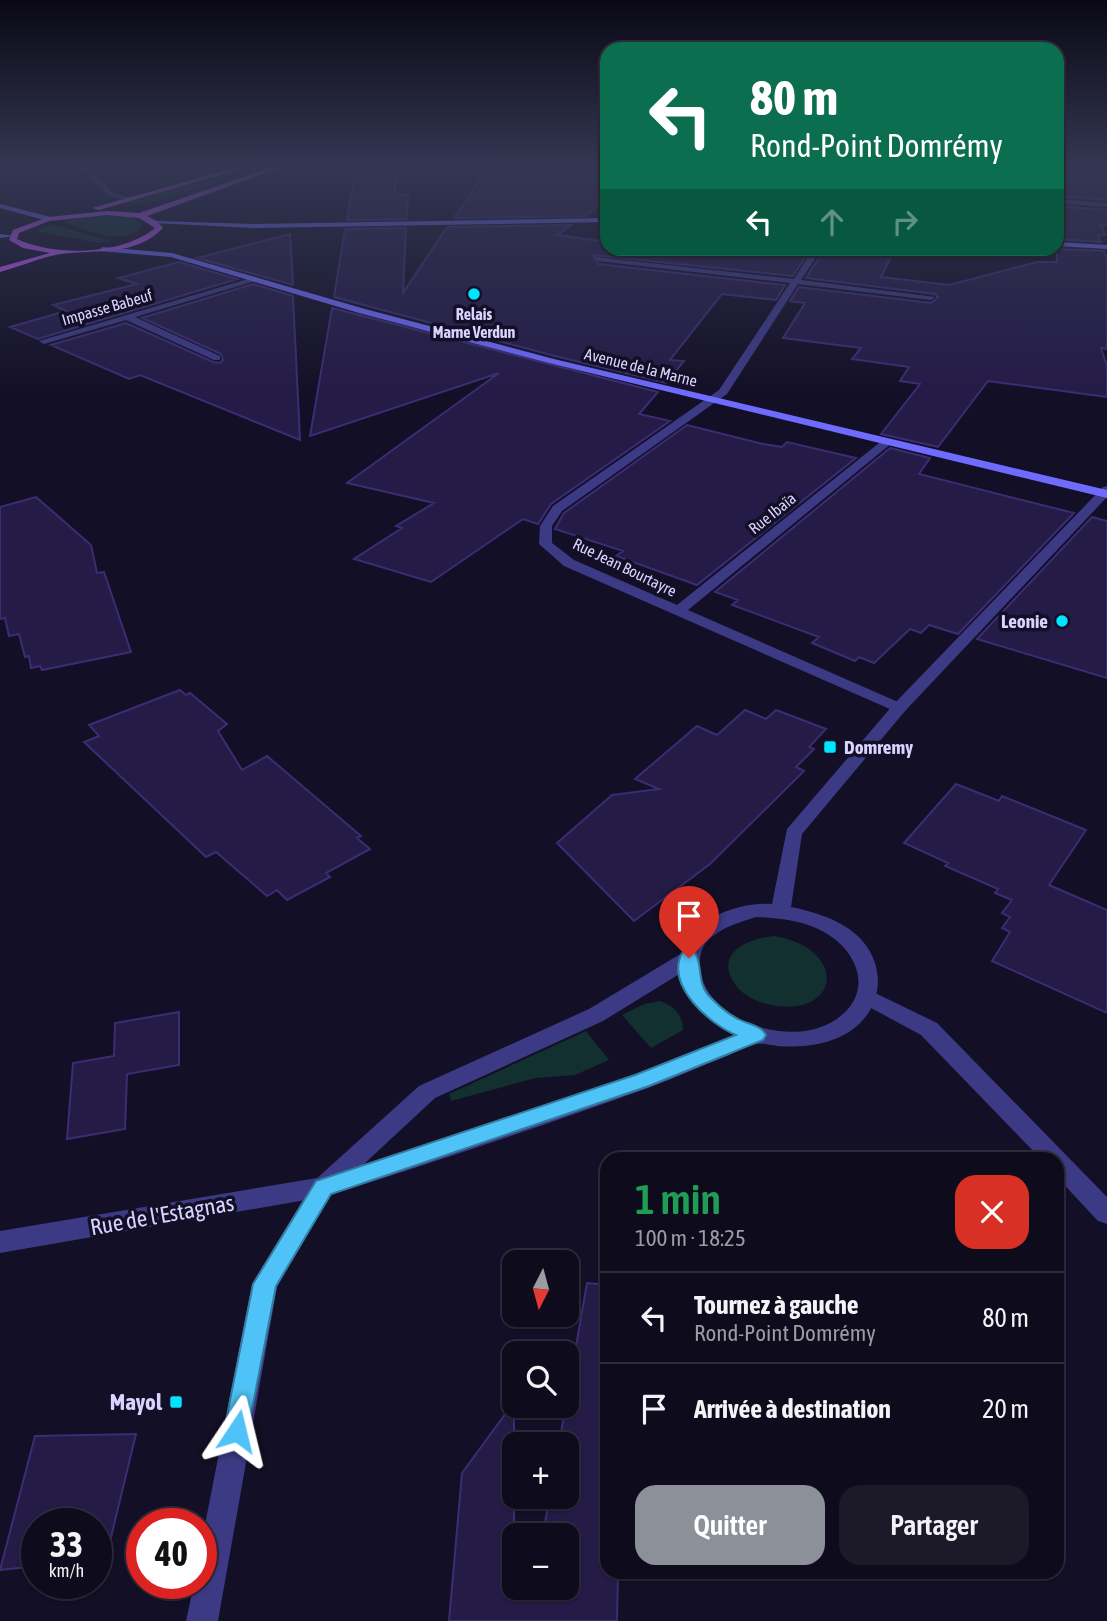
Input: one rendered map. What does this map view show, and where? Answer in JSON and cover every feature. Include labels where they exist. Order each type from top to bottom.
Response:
[{"type":"main road","points":[[15,243],[29,248],[60,251],[102,249],[133,243]]},
{"type":"main road","points":[[154,243],[172,255]]},
{"type":"main road","points":[[1064,244],[1107,247]]},
{"type":"main road","name":"Avenue de la Marne","points":[[102,249],[172,255],[362,311],[709,400],[1106,493]]},
{"type":"main road","points":[[0,270],[60,251]]},
{"type":"street","points":[[709,400],[723,392],[813,256]]},
{"type":"street","points":[[598,259],[931,297]]},
{"type":"street","name":"Impasse Babeuf","points":[[44,341],[258,279]]},
{"type":"street","points":[[129,318],[217,358]]},
{"type":"street","name":"Rue Jean Bourtayre","points":[[709,400],[557,509],[546,526],[545,544],[569,563],[899,708]]},
{"type":"street","name":"Rue Ibaïa","points":[[677,612],[888,441]]},
{"type":"street","points":[[781,910],[793,833],[899,708],[1106,493]]},
{"type":"street","points":[[755,910],[781,910],[807,915],[830,926],[849,941],[863,958],[869,977],[867,997],[857,1014],[839,1029],[814,1037],[786,1040],[756,1035],[732,1025],[712,1011],[697,994],[690,976],[689,958],[696,940],[710,925],[731,915],[755,910]]},
{"type":"street","points":[[202,1621],[265,1284],[323,1187],[427,1092],[597,1015],[689,958]]},
{"type":"street","points":[[867,997],[929,1029],[1048,1152]]},
{"type":"street","name":"Rue de l'Estagnas","points":[[0,1242],[323,1187],[642,1080],[756,1035]]},
{"type":"street","points":[[1064,1168],[1107,1213]]},
{"type":"green space","points":[[775,936],[799,944],[816,955],[825,967],[827,981],[822,993],[811,1002],[794,1006],[762,1003],[741,991],[731,976],[728,966],[736,950],[753,940]]},
{"type":"green space","points":[[660,1001],[677,1012],[683,1030],[651,1048],[622,1015],[644,1004]]},
{"type":"green space","points":[[586,1031],[609,1060],[575,1075],[536,1078],[451,1101],[449,1094]]},
{"type":"building","points":[[256,243],[291,243],[293,285],[197,258]]},
{"type":"building","points":[[343,243],[405,243],[403,293],[437,243],[600,243],[600,256],[593,255],[598,264],[785,285],[776,300],[722,294],[670,360],[684,361],[666,383],[334,297]]},
{"type":"building","points":[[1064,249],[1104,251],[1107,259],[1107,349],[1101,348],[1107,366],[1107,397],[988,381],[938,447],[881,434],[920,384],[900,381],[909,367],[852,359],[861,348],[783,338],[805,303],[790,301],[799,287],[931,303],[938,297],[935,294],[806,278],[820,256],[891,257],[881,277],[949,285],[1037,262],[1057,262],[1057,256],[1064,256]]},
{"type":"building","points":[[603,256],[806,256],[793,276]]},
{"type":"building","points":[[179,262],[237,279],[38,339],[10,327],[66,311],[53,305],[137,284],[118,278]]},
{"type":"building","points":[[253,284],[293,296],[300,440],[140,375],[129,379],[51,345],[126,323],[220,363],[223,360],[221,354],[142,318]]},
{"type":"building","points":[[332,308],[658,392],[639,414],[670,421],[551,504],[538,524],[523,519],[431,582],[354,559],[402,528],[396,526],[434,503],[347,483],[499,373],[310,436]]},
{"type":"building","points":[[687,425],[763,444],[782,447],[787,442],[856,458],[697,585],[616,556],[623,551],[555,529],[564,513]]},
{"type":"building","points":[[890,448],[930,458],[919,474],[1074,513],[958,634],[929,625],[921,633],[910,629],[874,663],[859,657],[855,661],[812,643],[819,637],[732,605],[738,600],[715,592]]},
{"type":"building","points":[[36,497],[91,545],[97,573],[104,572],[131,652],[42,670],[40,666],[31,668],[29,656],[25,657],[19,634],[9,636],[5,618],[0,619],[0,507]]},
{"type":"building","points":[[1092,517],[1107,521],[1107,678],[977,639]]},
{"type":"building","points":[[180,690],[186,695],[190,693],[227,724],[218,731],[242,770],[267,756],[361,836],[357,838],[370,849],[326,873],[330,877],[287,900],[277,890],[267,896],[216,852],[206,857],[84,742],[99,736],[89,725]]},
{"type":"building","points":[[745,710],[766,719],[776,710],[826,729],[809,747],[814,749],[796,767],[804,771],[710,864],[634,921],[557,843],[612,795],[659,789],[635,779],[697,726],[717,735]]},
{"type":"building","points":[[956,784],[999,801],[1002,796],[1086,830],[1049,885],[1107,910],[1107,1013],[992,961],[1010,932],[1002,928],[1010,917],[1002,913],[1012,900],[995,893],[998,889],[945,866],[948,863],[904,843]]},
{"type":"building","points":[[179,1012],[179,1065],[127,1074],[125,1129],[67,1139],[73,1063],[114,1056],[115,1023]]},
{"type":"building","points":[[587,1283],[600,1284],[600,1579],[618,1579],[617,1621],[449,1621],[462,1473],[502,1418],[514,1418],[514,1432],[502,1432],[502,1509],[514,1509],[514,1523],[502,1523],[502,1600],[579,1600],[579,1523],[545,1523],[548,1509],[579,1509],[579,1432],[561,1432],[564,1418],[579,1418],[577,1341]]},
{"type":"building","points":[[136,1434],[112,1533],[112,1508],[21,1508],[21,1568],[0,1570],[35,1436]]},
{"type":"place","name":"Relais Marne Verdun","points":[[474,294]]},
{"type":"place","name":"Leonie","points":[[1062,621]]},
{"type":"place","name":"Domremy","points":[[830,747]]},
{"type":"place","name":"Mayol","points":[[176,1402]]},
{"type":"route","points":[[237,1431],[265,1284],[323,1187],[642,1080],[756,1035],[732,1025],[712,1011],[697,994],[690,976],[689,958]]}]
